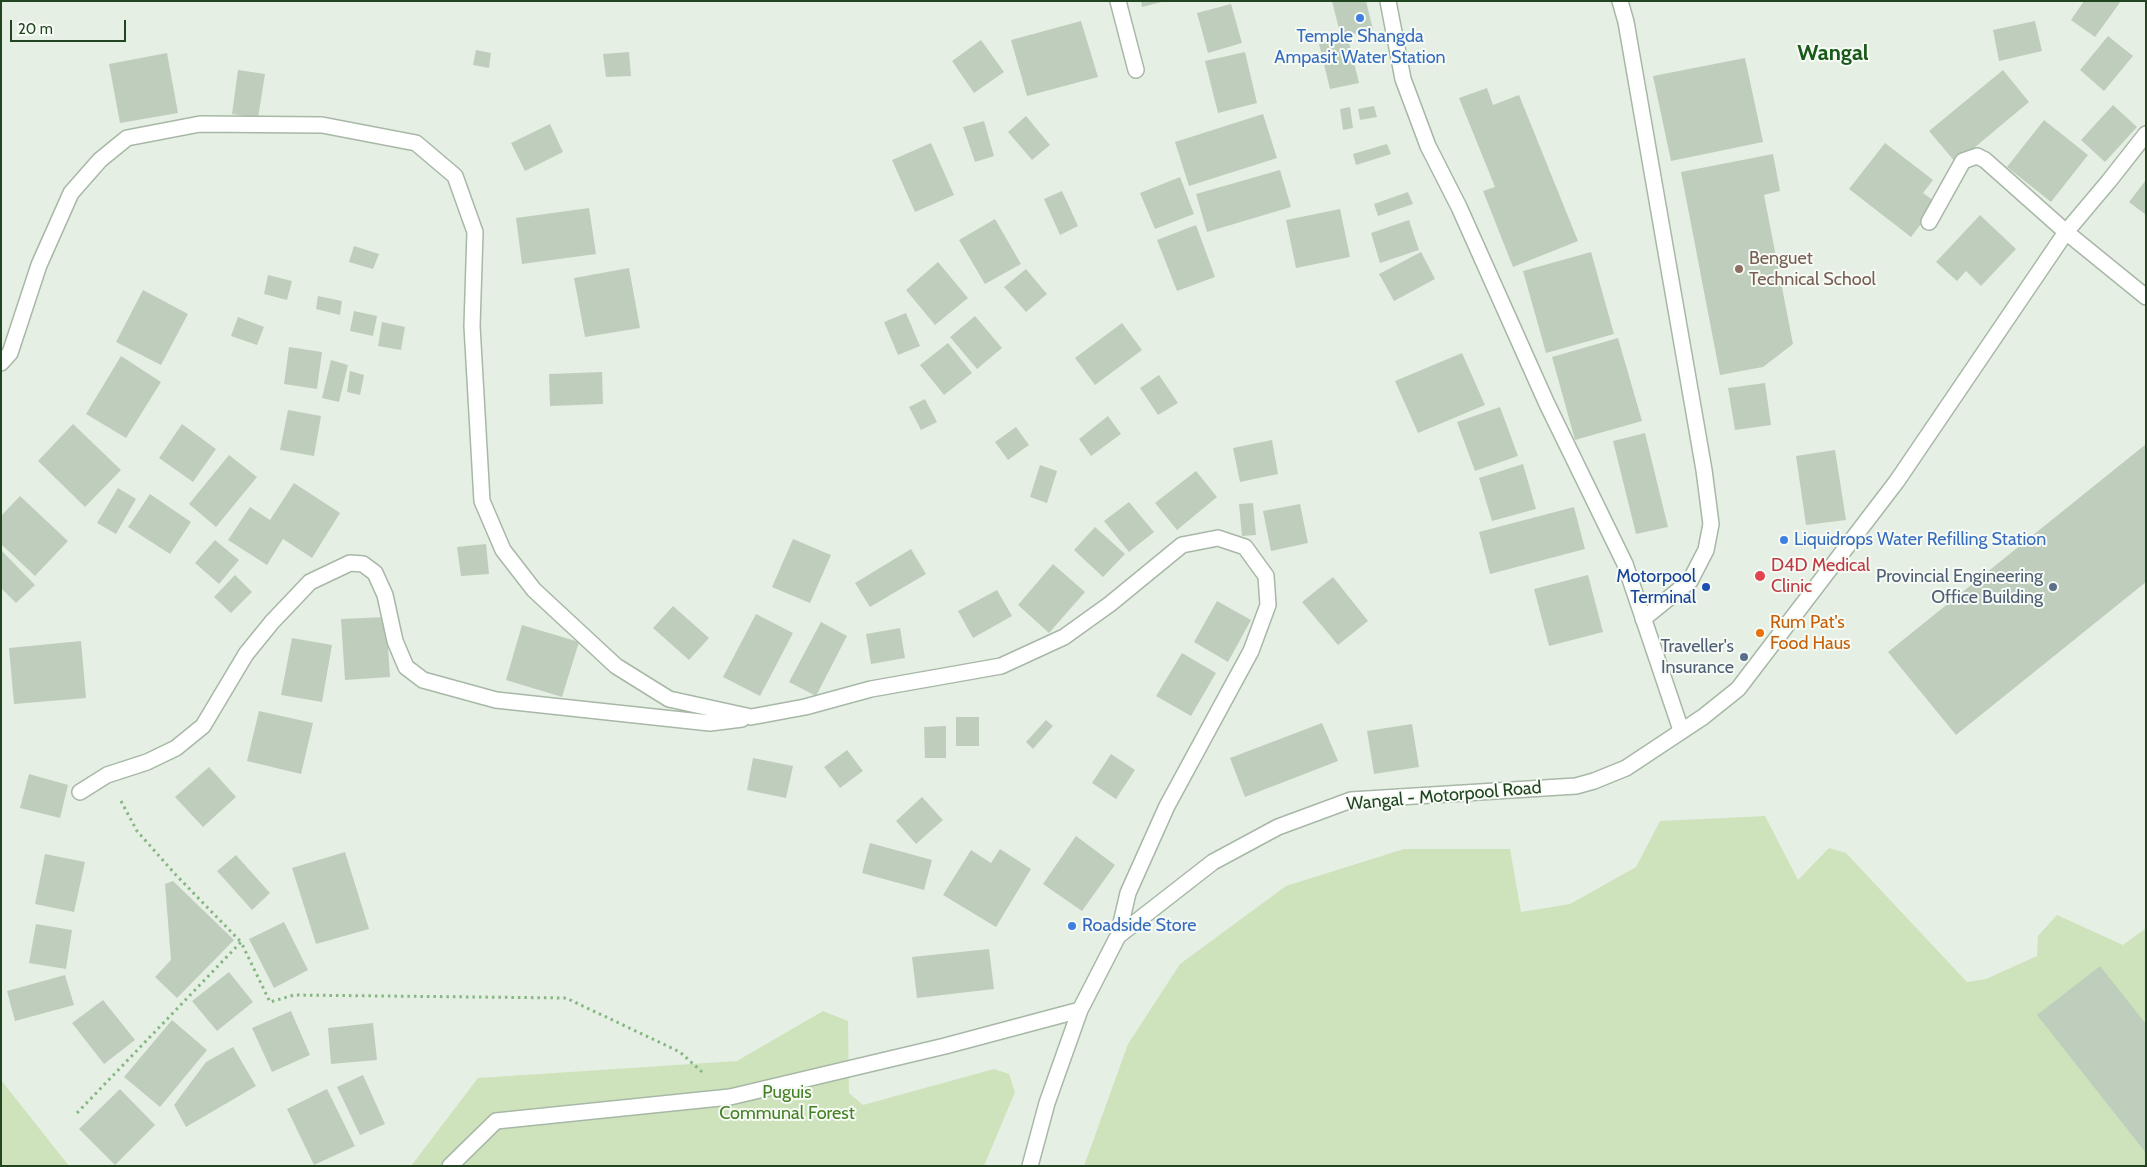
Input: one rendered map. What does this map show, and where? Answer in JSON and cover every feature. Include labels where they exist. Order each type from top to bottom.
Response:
[{"type":"street","points":[[1118,1],[1136,70]]},
{"type":"street","points":[[1388,1],[1403,80],[1428,146],[1459,207],[1548,404],[1625,564],[1681,730]]},
{"type":"street","points":[[1620,1],[1626,22],[1704,470],[1711,524],[1706,550],[1690,581],[1643,619]]},
{"type":"street","points":[[1,364],[10,353],[39,265],[71,193],[100,160],[127,138],[200,124],[322,125],[416,142],[454,176],[475,232],[472,326],[482,501],[503,550],[534,590],[616,666],[669,699],[751,717]]},
{"type":"street","name":"Wangal - Motorpool Road","points":[[1030,1166],[1047,1103],[1080,1010],[1118,936],[1213,862],[1278,827],[1351,800],[1576,786],[1594,781],[1626,768],[1702,717],[1738,689],[1897,481],[2066,232],[2110,181],[2146,134]]},
{"type":"street","points":[[1929,222],[1963,161],[1977,156],[1985,160],[2066,232],[2146,297]]},
{"type":"street","points":[[80,792],[107,775],[147,762],[176,748],[203,726],[246,654],[272,622],[310,582],[350,563],[363,564],[375,573],[385,595],[394,641],[406,666],[423,680],[496,700],[710,723],[805,707],[871,690],[1001,666],[1064,637],[1110,604],[1182,545],[1218,538],[1246,547],[1266,576],[1268,605],[1251,650],[1166,806],[1128,893],[1118,936]]},
{"type":"street","points":[[450,1166],[496,1121],[730,1097],[945,1046],[1080,1010]]},
{"type":"path","points":[[107,775],[137,831],[175,874],[241,942],[270,1002],[294,995],[566,998],[680,1052],[730,1097]]},
{"type":"path","points":[[77,1113],[241,942]]},
{"type":"green space","points":[[1765,816],[1798,880],[1829,848],[1846,853],[1967,982],[1986,979],[2037,956],[2038,936],[2057,915],[2123,945],[2146,928],[2146,1166],[1084,1166],[1128,1044],[1180,964],[1286,886],[1404,849],[1510,849],[1521,912],[1570,904],[1636,867],[1660,821]]},
{"type":"green space","name":"Puguis Communal Forest","points":[[823,1011],[848,1021],[849,1093],[863,1105],[994,1069],[1009,1074],[1015,1092],[984,1166],[411,1166],[478,1078],[737,1061]]},
{"type":"green space","points":[[1,1080],[69,1166],[1,1166]]},
{"type":"building","points":[[1141,1],[1162,1],[1162,2],[1142,7]]},
{"type":"building","points":[[1332,1],[1366,1],[1373,29],[1341,37]]},
{"type":"building","points":[[2084,1],[2121,1],[2095,37],[2071,20]]},
{"type":"building","points":[[1231,4],[1242,43],[1208,53],[1197,13]]},
{"type":"building","points":[[1081,21],[1098,77],[1027,96],[1011,40]]},
{"type":"building","points":[[2035,21],[2042,51],[1999,61],[1993,30]]},
{"type":"building","points":[[2108,36],[2133,56],[2104,91],[2080,70]]},
{"type":"building","points":[[1348,38],[1359,83],[1330,89],[1319,44]]},
{"type":"building","points":[[981,40],[1004,72],[974,93],[952,61]]},
{"type":"building","points":[[476,50],[491,53],[489,68],[473,65]]},
{"type":"building","points":[[629,52],[631,76],[606,77],[603,54]]},
{"type":"building","points":[[1245,52],[1257,103],[1218,113],[1205,61]]},
{"type":"building","points":[[167,53],[178,113],[120,123],[109,64]]},
{"type":"building","points":[[1745,58],[1763,142],[1671,161],[1653,76]]},
{"type":"building","points":[[238,70],[265,74],[258,118],[232,114]]},
{"type":"building","points":[[2003,70],[2029,102],[1956,163],[1929,131]]},
{"type":"building","points":[[1487,88],[1493,105],[1519,95],[1578,241],[1513,267],[1483,191],[1495,187],[1459,98]]},
{"type":"building","points":[[2113,105],[2137,127],[2105,162],[2081,140]]},
{"type":"building","points":[[1374,106],[1377,117],[1360,120],[1358,109]]},
{"type":"building","points":[[1350,107],[1353,128],[1343,130],[1340,109]]},
{"type":"building","points":[[1263,114],[1277,158],[1189,186],[1175,142]]},
{"type":"building","points":[[1026,116],[1050,145],[1032,160],[1008,132]]},
{"type":"building","points":[[2044,120],[2088,155],[2051,202],[2007,167]]},
{"type":"building","points":[[984,121],[994,156],[975,162],[963,127]]},
{"type":"building","points":[[550,124],[563,152],[525,171],[511,143]]},
{"type":"building","points":[[931,143],[954,195],[915,212],[892,160]]},
{"type":"building","points":[[1885,143],[1933,180],[1923,193],[1937,203],[1911,237],[1849,189]]},
{"type":"building","points":[[1387,144],[1391,154],[1356,165],[1353,154]]},
{"type":"building","name":"Benguet Technical School","points":[[1773,154],[1780,191],[1764,195],[1793,344],[1763,367],[1720,375],[1681,172]]},
{"type":"building","points":[[1280,170],[1291,207],[1207,232],[1196,194]]},
{"type":"building","points":[[1180,177],[1194,214],[1155,229],[1140,193]]},
{"type":"building","points":[[2146,180],[2146,215],[2129,202]]},
{"type":"building","points":[[1062,191],[1078,226],[1060,235],[1044,199]]},
{"type":"building","points":[[1408,192],[1413,204],[1378,216],[1374,204]]},
{"type":"building","points":[[589,208],[596,254],[522,264],[516,218]]},
{"type":"building","points":[[1340,209],[1350,257],[1296,268],[1286,220]]},
{"type":"building","points":[[1980,215],[2016,249],[1981,286],[1966,271],[1957,281],[1936,262]]},
{"type":"building","points":[[995,219],[1021,264],[985,284],[959,240]]},
{"type":"building","points":[[1409,220],[1419,250],[1380,263],[1371,233]]},
{"type":"building","points":[[1196,225],[1215,277],[1177,291],[1157,240]]},
{"type":"building","points":[[354,246],[379,254],[373,269],[349,262]]},
{"type":"building","points":[[1421,252],[1435,279],[1394,301],[1379,274]]},
{"type":"building","points":[[1591,252],[1614,334],[1546,353],[1523,271]]},
{"type":"building","points":[[938,262],[968,298],[935,325],[906,290]]},
{"type":"building","points":[[629,268],[640,328],[585,337],[574,278]]},
{"type":"building","points":[[1026,269],[1047,294],[1026,312],[1004,287]]},
{"type":"building","points":[[268,275],[292,281],[287,300],[264,294]]},
{"type":"building","points":[[143,290],[188,314],[161,365],[116,342]]},
{"type":"building","points":[[318,296],[342,301],[340,315],[316,309]]},
{"type":"building","points":[[354,311],[377,316],[373,336],[350,331]]},
{"type":"building","points":[[906,313],[920,346],[898,355],[884,322]]},
{"type":"building","points":[[975,316],[1002,348],[977,369],[950,337]]},
{"type":"building","points":[[238,317],[264,327],[257,345],[231,336]]},
{"type":"building","points":[[382,322],[405,327],[401,350],[378,346]]},
{"type":"building","points":[[1122,323],[1142,350],[1095,385],[1075,358]]},
{"type":"building","points":[[1618,338],[1642,421],[1575,440],[1552,357]]},
{"type":"building","points":[[948,343],[972,373],[944,395],[920,365]]},
{"type":"building","points":[[289,347],[322,352],[317,389],[284,384]]},
{"type":"building","points":[[1462,353],[1485,405],[1418,433],[1395,381]]},
{"type":"building","points":[[121,356],[161,382],[126,438],[86,414]]},
{"type":"building","points":[[331,360],[348,365],[339,402],[322,398]]},
{"type":"building","points":[[350,371],[364,375],[360,395],[347,392]]},
{"type":"building","points":[[602,372],[603,404],[550,406],[549,374]]},
{"type":"building","points":[[1159,375],[1178,403],[1158,415],[1140,388]]},
{"type":"building","points":[[1765,383],[1771,425],[1735,430],[1728,388]]},
{"type":"building","points":[[925,399],[937,422],[921,430],[909,407]]},
{"type":"building","points":[[1500,407],[1518,456],[1475,471],[1457,422]]},
{"type":"building","points":[[288,410],[321,416],[314,456],[280,450]]},
{"type":"building","points":[[1108,416],[1121,434],[1091,456],[1079,439]]},
{"type":"building","points":[[73,424],[121,470],[85,507],[38,461]]},
{"type":"building","points":[[182,424],[216,449],[193,482],[159,458]]},
{"type":"building","points":[[1016,427],[1029,445],[1008,460],[995,442]]},
{"type":"building","points":[[1645,433],[1668,527],[1636,534],[1613,441]]},
{"type":"building","points":[[1272,440],[1278,474],[1240,482],[1233,448]]},
{"type":"building","points":[[2146,444],[2146,582],[1956,735],[1888,652]]},
{"type":"building","points":[[1835,450],[1846,520],[1806,525],[1796,456]]},
{"type":"building","points":[[229,455],[257,477],[216,527],[189,504]]},
{"type":"building","points":[[1523,464],[1536,509],[1492,521],[1479,478]]},
{"type":"building","points":[[1040,465],[1057,471],[1047,503],[1030,497]]},
{"type":"building","points":[[1196,471],[1217,497],[1177,530],[1155,503]]},
{"type":"building","points":[[294,483],[340,513],[312,558],[283,539],[267,565],[228,540],[250,507],[270,520]]},
{"type":"building","points":[[118,488],[136,499],[116,534],[97,523]]},
{"type":"building","points":[[150,494],[191,522],[170,554],[128,527]]},
{"type":"building","points":[[20,496],[68,541],[35,576],[1,544],[1,516]]},
{"type":"building","points":[[1129,502],[1154,532],[1129,552],[1104,521]]},
{"type":"building","points":[[1253,503],[1256,535],[1242,536],[1239,504]]},
{"type":"building","points":[[1300,504],[1308,543],[1271,551],[1263,511]]},
{"type":"building","points":[[1574,507],[1585,549],[1490,574],[1479,532]]},
{"type":"building","points":[[1095,527],[1125,554],[1103,577],[1074,550]]},
{"type":"building","points":[[793,539],[831,555],[810,603],[772,587]]},
{"type":"building","points":[[215,540],[239,560],[219,584],[195,563]]},
{"type":"building","points":[[486,544],[489,574],[461,576],[457,547]]},
{"type":"building","points":[[911,549],[926,574],[870,607],[855,583]]},
{"type":"building","points":[[1,550],[35,585],[16,603],[1,588]]},
{"type":"building","points":[[1053,564],[1085,592],[1049,633],[1018,605]]},
{"type":"building","points":[[235,575],[252,592],[231,613],[214,597]]},
{"type":"building","points":[[1588,575],[1603,632],[1549,646],[1534,589]]},
{"type":"building","points":[[1333,577],[1368,621],[1338,645],[1302,602]]},
{"type":"building","points":[[997,590],[1012,616],[973,638],[958,611]]},
{"type":"building","points":[[1217,601],[1251,620],[1228,662],[1194,642]]},
{"type":"building","points":[[673,606],[709,638],[689,660],[653,628]]},
{"type":"building","points":[[756,614],[793,633],[760,696],[723,677]]},
{"type":"building","points":[[386,617],[390,677],[345,680],[341,619]]},
{"type":"building","points":[[821,622],[847,636],[816,696],[789,682]]},
{"type":"building","points":[[522,625],[579,642],[562,697],[506,680]]},
{"type":"building","points":[[900,628],[905,658],[871,664],[866,634]]},
{"type":"building","points":[[292,638],[332,645],[322,702],[281,695]]},
{"type":"building","points":[[81,641],[86,698],[14,704],[9,648]]},
{"type":"building","points":[[1182,653],[1216,673],[1191,716],[1156,696]]},
{"type":"building","points":[[259,711],[313,723],[301,774],[247,761]]},
{"type":"building","points":[[956,717],[979,717],[979,746],[956,746]]},
{"type":"building","points":[[1046,720],[1053,726],[1033,749],[1026,742]]},
{"type":"building","points":[[1322,723],[1338,761],[1245,797],[1230,758]]},
{"type":"building","points":[[1412,724],[1419,767],[1374,774],[1367,731]]},
{"type":"building","points":[[946,726],[946,758],[925,758],[924,727]]},
{"type":"building","points":[[847,750],[863,771],[840,788],[824,767]]},
{"type":"building","points":[[1111,754],[1135,770],[1116,799],[1092,783]]},
{"type":"building","points":[[753,758],[793,766],[786,798],[747,790]]},
{"type":"building","points":[[209,767],[236,797],[203,827],[175,797]]},
{"type":"building","points":[[29,774],[68,785],[60,818],[20,808]]},
{"type":"building","points":[[922,797],[943,820],[916,844],[896,821]]},
{"type":"building","points":[[1076,836],[1115,865],[1082,911],[1043,884]]},
{"type":"building","points":[[870,843],[932,860],[924,890],[862,873]]},
{"type":"building","points":[[1000,849],[1031,869],[996,927],[943,895],[971,850],[991,863]]},
{"type":"building","points":[[345,852],[369,929],[316,944],[292,868]]},
{"type":"building","points":[[45,854],[85,862],[74,912],[35,904]]},
{"type":"building","points":[[236,855],[270,893],[252,910],[217,871]]},
{"type":"building","points":[[173,881],[234,940],[177,998],[155,977],[171,960],[165,884]]},
{"type":"building","points":[[284,922],[308,970],[274,988],[249,939]]},
{"type":"building","points":[[36,924],[72,930],[66,969],[29,963]]},
{"type":"building","points":[[989,949],[994,989],[917,998],[912,957]]},
{"type":"building","points":[[2100,966],[2146,1024],[2146,1153],[2037,1015]]},
{"type":"building","points":[[229,972],[253,1002],[217,1031],[192,1001]]},
{"type":"building","points":[[65,975],[74,1005],[15,1021],[7,991]]},
{"type":"building","points":[[103,1000],[135,1040],[104,1064],[72,1023]]},
{"type":"building","points":[[291,1011],[310,1055],[272,1072],[252,1028]]},
{"type":"building","points":[[172,1020],[207,1050],[160,1107],[124,1077]]},
{"type":"building","points":[[373,1023],[377,1060],[331,1064],[328,1028]]},
{"type":"building","points":[[233,1047],[256,1086],[186,1127],[174,1105],[206,1062]]},
{"type":"building","points":[[363,1075],[385,1124],[360,1135],[337,1087]]},
{"type":"building","points":[[120,1089],[155,1125],[115,1165],[79,1129]]},
{"type":"building","points":[[327,1089],[355,1146],[314,1165],[287,1109]]},
{"type":"place","name":"Temple Shangda Ampasit Water Station","points":[[1360,18]]},
{"type":"place","name":"Benguet Technical School","points":[[1739,269]]},
{"type":"place","name":"Liquidrops Water Refilling Station","points":[[1784,540]]},
{"type":"place","name":"D4D Medical Clinic","points":[[1760,576]]},
{"type":"place","name":"Motorpool Terminal","points":[[1706,587]]},
{"type":"place","name":"Provincial Engineering Office Building","points":[[2053,587]]},
{"type":"place","name":"Rum Pat's Food Haus","points":[[1760,633]]},
{"type":"place","name":"Traveller's Insurance","points":[[1744,657]]},
{"type":"place","name":"Roadside Store","points":[[1072,926]]},
{"type":"district","name":"Wangal","points":[[1833,54]]}]
